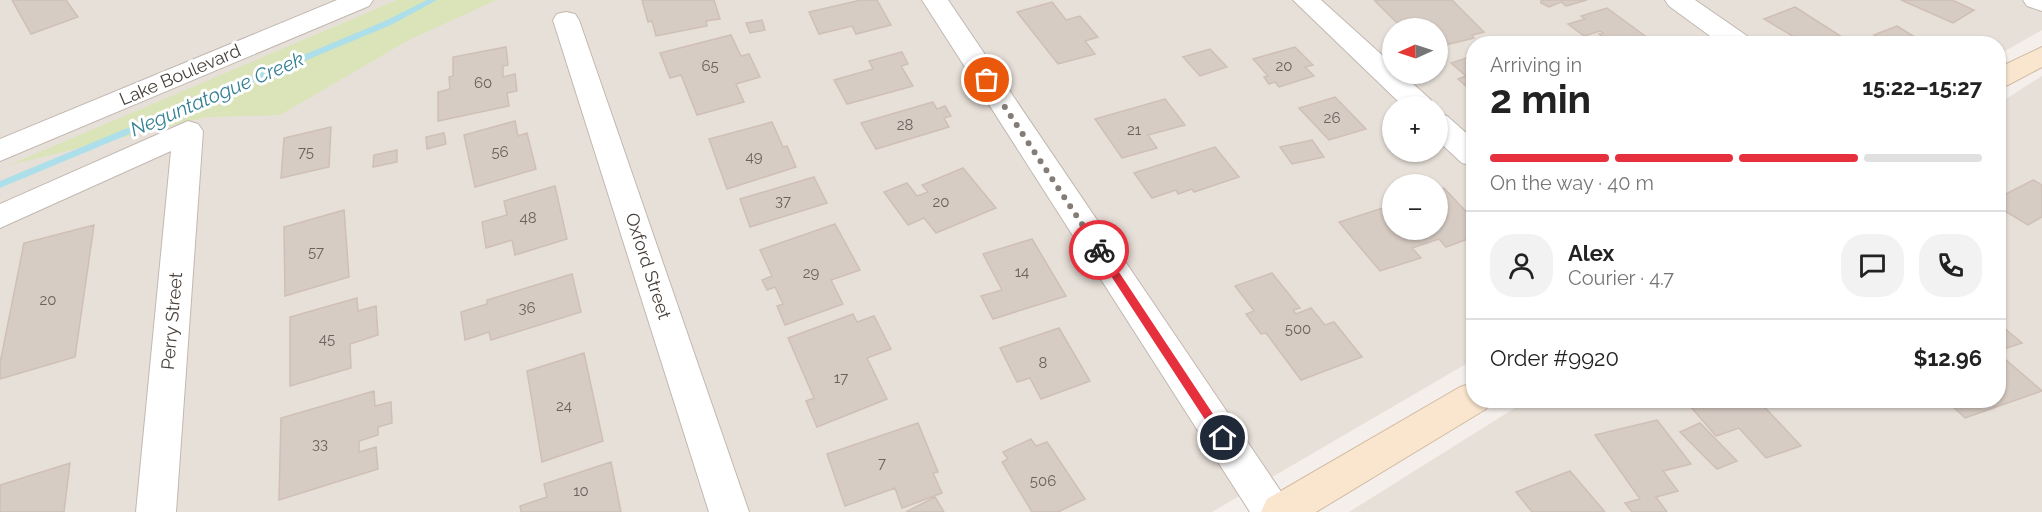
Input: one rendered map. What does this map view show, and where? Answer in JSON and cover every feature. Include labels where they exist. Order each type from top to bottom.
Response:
[{"type":"main road","points":[[2006,74],[2042,56]]},
{"type":"main road","points":[[1281,512],[1466,402]]},
{"type":"street","name":"Lake Boulevard","points":[[0,151],[360,0]]},
{"type":"street","points":[[935,0],[1272,512]]},
{"type":"street","points":[[1306,0],[1409,96]]},
{"type":"street","points":[[1678,0],[1729,36]]},
{"type":"street","points":[[2036,0],[2042,3]]},
{"type":"street","name":"Oxford Street","points":[[566,20],[729,512]]},
{"type":"street","name":"Perry Street","points":[[0,217],[188,131],[156,512]]},
{"type":"street","points":[[1448,133],[1466,150]]},
{"type":"shaded area","points":[[0,0],[2042,0],[2042,30],[2006,50],[2006,36],[1466,36],[1466,364],[1212,512],[0,512]]},
{"type":"shaded area","points":[[2042,76],[2042,512],[1349,512],[1515,408],[2006,408],[2006,99]]},
{"type":"green space","points":[[397,0],[496,0],[407,41],[280,115],[208,117],[9,165]]},
{"type":"building","points":[[12,0],[66,0],[78,17],[31,34]]},
{"type":"building","points":[[642,0],[714,0],[720,19],[706,21],[707,26],[656,36],[652,21],[648,22]]},
{"type":"building","points":[[861,0],[877,0],[891,25],[856,34],[852,26],[819,34],[809,12]]},
{"type":"building","points":[[1452,0],[1484,32],[1466,36],[1466,40],[1448,44],[1448,18],[1392,18],[1375,1]]},
{"type":"building","points":[[1541,0],[1587,0],[1566,6],[1561,2],[1549,7],[1541,3]]},
{"type":"building","points":[[1901,0],[1952,0],[1974,10],[1953,23]]},
{"type":"building","points":[[1052,2],[1066,20],[1080,16],[1098,37],[1085,41],[1095,54],[1058,64],[1017,12]]},
{"type":"building","points":[[1795,7],[1840,36],[1793,36],[1764,19]]},
{"type":"building","points":[[1607,8],[1645,36],[1602,36],[1599,34],[1603,33],[1600,31],[1584,36],[1568,24],[1585,19],[1581,16]]},
{"type":"building","points":[[762,20],[765,30],[750,33],[746,23]]},
{"type":"building","points":[[1897,26],[1913,36],[1876,36],[1874,35]]},
{"type":"building","points":[[731,35],[741,56],[749,54],[760,77],[736,84],[744,102],[697,115],[681,75],[670,78],[660,53]]},
{"type":"building","points":[[506,47],[508,65],[503,66],[503,77],[515,74],[517,91],[507,93],[509,106],[438,121],[438,92],[450,89],[449,77],[453,76],[453,57]]},
{"type":"building","points":[[1295,47],[1313,65],[1305,67],[1314,76],[1279,87],[1275,82],[1269,84],[1264,77],[1268,76],[1253,59]]},
{"type":"building","points":[[1210,49],[1227,67],[1200,76],[1183,57]]},
{"type":"building","points":[[902,52],[908,64],[901,66],[913,86],[847,104],[834,80],[873,69],[869,61]]},
{"type":"building","points":[[1466,58],[1466,76],[1451,63]]},
{"type":"building","points":[[1466,76],[1466,86],[1458,79]]},
{"type":"building","points":[[1335,97],[1366,129],[1329,140],[1299,108]]},
{"type":"building","points":[[1165,99],[1185,125],[1148,135],[1157,148],[1122,158],[1095,119]]},
{"type":"building","points":[[933,102],[937,109],[945,106],[951,116],[944,118],[949,127],[876,149],[861,123]]},
{"type":"building","points":[[515,121],[518,136],[527,133],[536,169],[475,187],[464,135]]},
{"type":"building","points":[[772,122],[783,147],[787,146],[796,167],[727,189],[709,139]]},
{"type":"building","points":[[331,127],[329,167],[281,178],[284,138]]},
{"type":"building","points":[[444,133],[446,144],[427,149],[426,137]]},
{"type":"building","points":[[1312,140],[1324,157],[1292,164],[1280,147]]},
{"type":"building","points":[[1215,147],[1239,177],[1194,192],[1192,189],[1178,194],[1176,190],[1152,198],[1134,173]]},
{"type":"building","points":[[397,150],[397,162],[373,167],[374,155]]},
{"type":"building","points":[[963,168],[996,208],[936,233],[924,218],[908,225],[884,192],[907,183],[917,196],[928,192],[922,185]]},
{"type":"building","points":[[814,177],[827,203],[750,227],[740,199]]},
{"type":"building","points":[[2033,180],[2042,185],[2042,217],[2028,225],[2006,212],[2006,194]]},
{"type":"building","points":[[555,186],[567,239],[515,255],[512,240],[486,248],[482,222],[507,215],[504,201]]},
{"type":"building","points":[[1448,192],[1466,212],[1466,240],[1446,247],[1440,240],[1448,240]]},
{"type":"building","points":[[1382,208],[1382,240],[1436,240],[1412,248],[1421,258],[1380,271],[1339,222]]},
{"type":"building","points":[[344,210],[349,277],[285,296],[284,227]]},
{"type":"building","points":[[835,224],[860,270],[831,280],[843,304],[785,325],[777,306],[783,304],[775,287],[767,290],[762,280],[772,276],[760,250]]},
{"type":"building","points":[[94,225],[75,357],[0,379],[0,363],[24,243]]},
{"type":"building","points":[[1032,239],[1066,296],[993,319],[981,296],[1002,290],[983,254]]},
{"type":"building","points":[[1272,273],[1300,308],[1293,310],[1296,314],[1311,308],[1325,325],[1334,322],[1362,357],[1301,380],[1266,333],[1261,334],[1246,314],[1254,311],[1235,286]]},
{"type":"building","points":[[572,274],[581,312],[491,340],[489,332],[465,340],[461,312],[487,304],[487,300]]},
{"type":"building","points":[[357,298],[358,311],[376,306],[378,335],[350,344],[351,368],[290,386],[290,317]]},
{"type":"building","points":[[853,314],[857,322],[874,316],[891,349],[867,358],[887,399],[817,427],[806,401],[814,398],[788,338]]},
{"type":"building","points":[[1059,328],[1090,381],[1041,399],[1030,378],[1017,382],[1000,348]]},
{"type":"building","points":[[2006,330],[2022,343],[2006,348]]},
{"type":"building","points":[[584,353],[603,441],[542,462],[527,371]]},
{"type":"building","points":[[2006,360],[2042,391],[2006,404]]},
{"type":"building","points":[[374,391],[375,406],[391,402],[392,423],[378,427],[378,435],[359,441],[359,452],[376,447],[378,469],[279,500],[281,418]]},
{"type":"building","points":[[1692,408],[1765,408],[1801,446],[1766,458],[1739,428],[1716,436]]},
{"type":"building","points":[[1954,408],[1994,408],[1965,418]]},
{"type":"building","points":[[1657,420],[1691,464],[1663,471],[1678,491],[1656,497],[1667,512],[1632,512],[1625,503],[1640,499],[1595,435]]},
{"type":"building","points":[[918,423],[938,472],[933,473],[942,493],[902,508],[895,488],[845,506],[827,454]]},
{"type":"building","points":[[1700,423],[1737,461],[1717,469],[1680,432]]},
{"type":"building","points":[[1031,439],[1036,446],[1047,442],[1085,499],[1058,512],[1032,512],[1002,462],[1008,459],[1003,452]]},
{"type":"building","points":[[611,462],[621,512],[521,512],[520,506],[547,497],[544,484]]},
{"type":"building","points":[[70,463],[64,512],[0,512],[0,485]]},
{"type":"building","points":[[1570,471],[1605,512],[1532,512],[1516,492]]},
{"type":"building","points":[[935,497],[944,512],[906,512]]},
{"type":"waterway","name":"Neguntatogue Creek","points":[[0,185],[388,23],[433,0]]},
{"type":"way so far","points":[[987,80],[1099,250]]},
{"type":"route","points":[[1099,250],[1223,438]]}]
